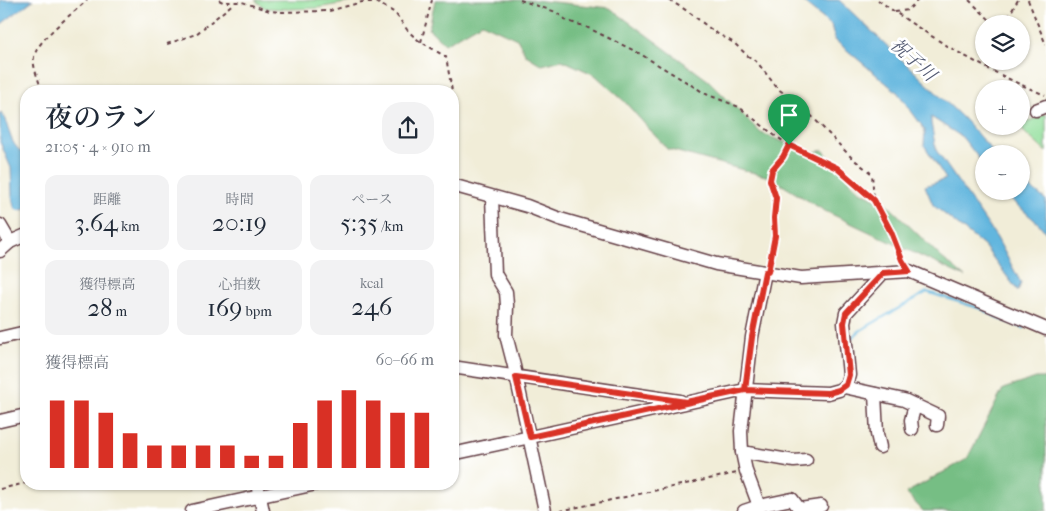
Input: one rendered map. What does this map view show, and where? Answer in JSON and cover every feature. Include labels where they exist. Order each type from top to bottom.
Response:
[{"type":"street","points":[[459,187],[527,206],[560,219],[716,264],[801,278],[909,271],[1046,329]]},
{"type":"street","points":[[492,197],[495,274],[506,292],[506,335],[530,437],[544,511]]},
{"type":"street","points":[[0,225],[5,247],[20,238]]},
{"type":"street","points":[[760,506],[746,471],[742,452],[742,431],[752,337],[766,272]]},
{"type":"street","points":[[846,381],[847,362],[844,323],[846,313],[883,273]]},
{"type":"street","points":[[0,338],[20,333]]},
{"type":"street","points":[[459,368],[686,402]]},
{"type":"street","points":[[459,452],[745,390],[828,393],[846,381]]},
{"type":"street","points":[[846,381],[875,394],[904,400],[938,416],[937,425]]},
{"type":"street","points":[[875,394],[880,447]]},
{"type":"street","points":[[912,429],[911,420],[915,405]]},
{"type":"street","points":[[0,421],[20,416]]},
{"type":"street","points":[[742,452],[794,461],[806,460]]},
{"type":"street","points":[[192,511],[259,490],[263,511]]},
{"type":"street","points":[[744,511],[792,499],[801,510],[821,506]]},
{"type":"path","points":[[39,85],[35,72],[34,58],[38,48],[50,33],[87,0]]},
{"type":"path","points":[[219,0],[234,3],[242,1],[270,11],[280,12],[329,11],[362,2],[376,2],[395,13],[408,31],[421,42],[446,57],[451,85]]},
{"type":"path","points":[[421,42],[432,0]]},
{"type":"path","points":[[520,0],[556,12],[567,21],[584,26],[637,52],[706,94],[738,107],[789,145],[837,168],[874,200],[909,271]]},
{"type":"path","points":[[669,0],[689,12],[713,31],[734,43],[757,62],[778,89],[800,104],[852,158],[869,171],[873,178],[874,200]]},
{"type":"path","points":[[878,0],[979,65],[1046,96]]},
{"type":"path","points":[[894,12],[908,10],[918,0]]},
{"type":"path","points":[[969,0],[985,15]]},
{"type":"path","points":[[1009,15],[1018,0]]},
{"type":"path","points":[[1028,0],[1046,45]]},
{"type":"path","points":[[168,44],[196,34],[234,3]]},
{"type":"path","points":[[766,272],[775,236],[776,198],[770,180],[772,170],[783,157],[789,145]]},
{"type":"path","points":[[560,511],[746,471]]},
{"type":"path","points":[[0,489],[20,484]]},
{"type":"green space","points":[[255,0],[362,0],[317,8],[288,9],[265,8]]},
{"type":"green space","points":[[435,0],[534,0],[610,8],[709,81],[761,133],[811,153],[823,150],[858,190],[888,205],[942,258],[965,277],[825,211],[769,177],[667,149],[624,101],[595,75],[562,60],[542,65],[526,55],[517,39],[482,23],[445,44],[429,29]]},
{"type":"green space","points":[[1046,114],[1046,152],[1027,135],[1030,135],[1030,121]]},
{"type":"green space","points":[[1036,378],[1046,378],[1046,511],[923,511],[906,493],[967,459],[1003,389]]},
{"type":"water","points":[[0,0],[33,0],[0,25]]},
{"type":"water","points":[[800,0],[839,0],[964,119],[975,131],[975,135],[978,135],[987,145],[975,145],[975,154],[962,137],[931,117],[936,150],[997,238],[1021,283],[1018,291],[984,246],[933,205],[925,186],[946,179],[924,145],[925,130],[898,93],[835,40],[831,25]]},
{"type":"water","points":[[0,112],[15,146],[20,150],[20,210],[14,207],[11,168],[0,142]]},
{"type":"water","points":[[1030,187],[1046,200],[1046,233],[1039,224],[1011,200],[1030,200]]},
{"type":"waterway","points":[[851,338],[861,330],[927,292],[982,309],[998,318],[1024,328]]},
{"type":"route","points":[[789,145],[781,160],[772,170],[770,180],[776,198],[774,218],[775,243],[768,272],[765,272],[752,337],[745,390],[530,437],[516,377],[686,402],[745,390],[828,393],[839,390],[846,385],[849,375],[844,323],[846,313],[883,273],[909,271],[874,200],[837,168],[789,145]]},
{"type":"water label","name":"祝子川","points":[[913,60]]}]
